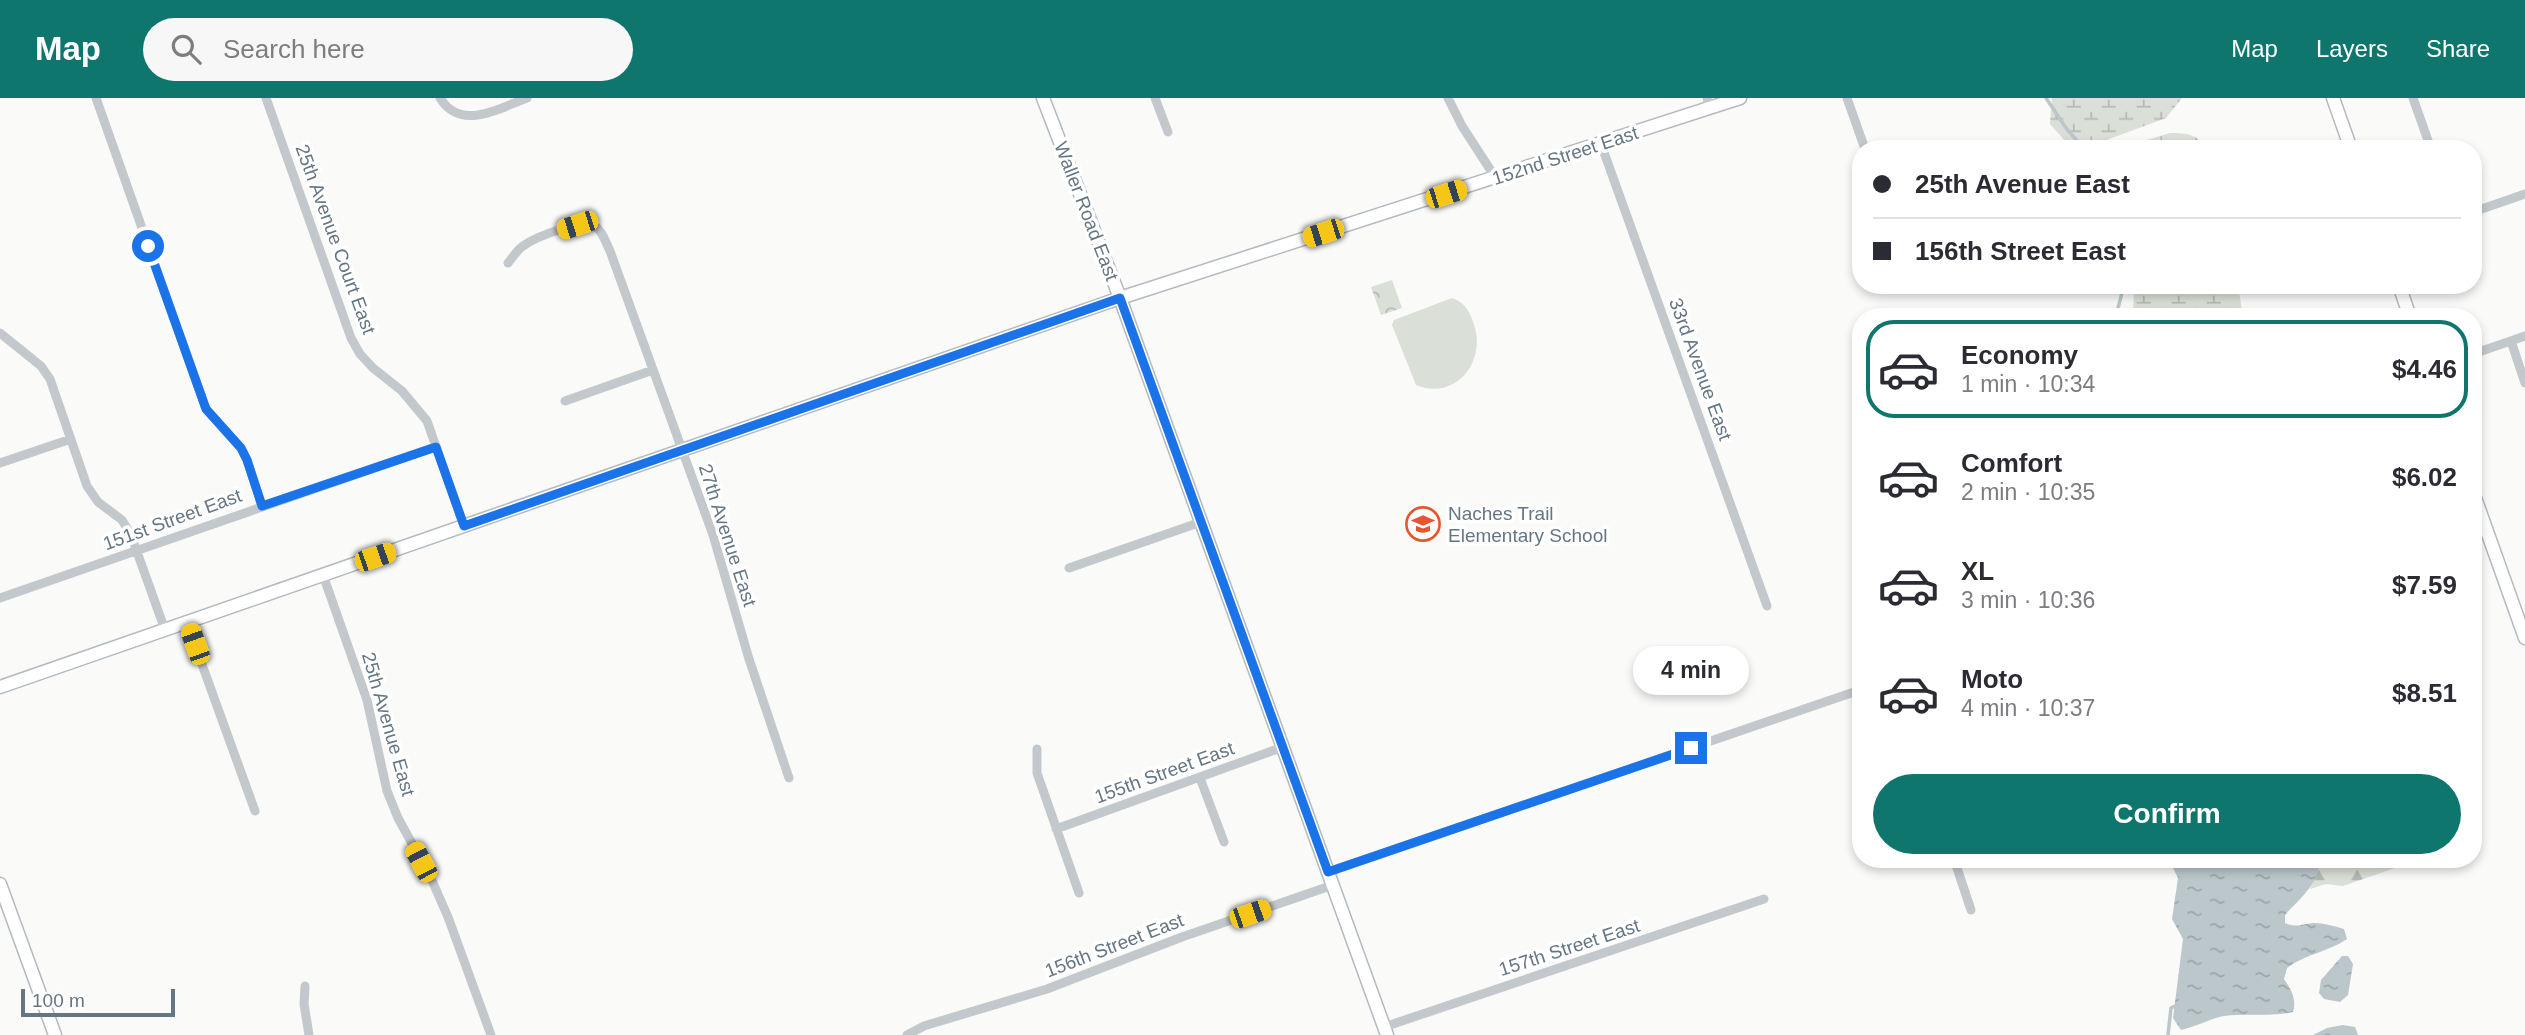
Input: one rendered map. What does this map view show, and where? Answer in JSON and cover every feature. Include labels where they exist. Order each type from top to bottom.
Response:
[{"type":"main road","name":"Waller Road East","points":[[1043,98],[1120,298],[1386,1031]]},
{"type":"main road","name":"152nd Street East","points":[[0,687],[1120,298],[1601,144],[1708,103],[1740,98]]},
{"type":"main road","points":[[2333,98],[2348,140]]},
{"type":"main road","points":[[2482,517],[2525,638]]},
{"type":"main road","points":[[0,884],[55,1035]]},
{"type":"street","points":[[96,98],[206,409],[241,448],[262,506]]},
{"type":"street","name":"25th Avenue Court East","points":[[266,98],[351,338],[360,354],[413,402],[427,421],[464,526]]},
{"type":"street","points":[[440,98],[458,116],[476,116],[527,98]]},
{"type":"street","points":[[1155,98],[1168,132]]},
{"type":"street","points":[[1448,98],[1462,126],[1495,177]]},
{"type":"street","points":[[1847,98],[1862,140]]},
{"type":"street","points":[[2413,98],[2428,140]]},
{"type":"street","name":"33rd Avenue East","points":[[1601,144],[1768,606]]},
{"type":"street","points":[[2482,209],[2525,194]]},
{"type":"street","name":"27th Avenue East","points":[[508,263],[521,247],[548,234],[577,225],[596,227],[601,233],[610,251],[713,535],[749,659],[789,778]]},
{"type":"street","points":[[0,333],[46,371],[87,486],[94,497],[122,520],[137,550],[165,629]]},
{"type":"street","points":[[2482,351],[2525,336]]},
{"type":"street","points":[[2511,341],[2525,383]]},
{"type":"street","points":[[565,401],[653,370]]},
{"type":"street","points":[[0,463],[71,439]]},
{"type":"street","name":"151st Street East","points":[[0,598],[436,447]]},
{"type":"street","points":[[1069,568],[1201,522]]},
{"type":"street","name":"25th Avenue East","points":[[323,575],[368,700],[387,791],[448,917],[491,1035]]},
{"type":"street","points":[[187,623],[256,811]]},
{"type":"street","points":[[1328,872],[1852,693]]},
{"type":"street","name":"155th Street East","points":[[1056,829],[1283,747]]},
{"type":"street","points":[[1037,749],[1037,773],[1079,893]]},
{"type":"street","points":[[1200,778],[1224,842]]},
{"type":"street","points":[[1957,868],[1971,910]]},
{"type":"street","name":"156th Street East","points":[[907,1035],[924,1026],[1047,989],[1182,937],[1333,885]]},
{"type":"street","name":"157th Street East","points":[[1386,1031],[1764,899]]},
{"type":"street","points":[[305,986],[304,1004],[309,1035]]},
{"type":"green space","points":[[2052,98],[2182,98],[2166,118],[2106,140],[2064,140],[2050,124]]},
{"type":"green space","points":[[2170,133],[2181,133],[2200,140],[2147,140]]},
{"type":"green space","points":[[1392,280],[1402,308],[1381,315],[1371,287]]},
{"type":"green space","points":[[2134,294],[2239,294],[2242,308],[2133,308]]},
{"type":"green space","points":[[1452,298],[1466,307],[1473,322],[1477,336],[1472,363],[1466,374],[1444,388],[1431,389],[1416,385],[1392,325],[1394,320]]},
{"type":"green space","points":[[2318,868],[2395,868],[2343,886],[2326,884],[2310,889]]},
{"type":"water","points":[[2173,868],[2319,868],[2313,882],[2285,915],[2285,923],[2333,926],[2344,929],[2347,939],[2287,968],[2284,979],[2294,998],[2293,1012],[2224,1016],[2181,1030],[2173,1018],[2183,939],[2172,919],[2178,878]]},
{"type":"water","points":[[2342,956],[2348,956],[2353,964],[2348,995],[2340,1002],[2324,999],[2319,993],[2321,980]]},
{"type":"water","points":[[2343,1025],[2355,1027],[2358,1035],[2313,1035],[2327,1028]]},
{"type":"waterway","points":[[2046,98],[2076,140]]},
{"type":"waterway","points":[[2118,308],[2122,294]]},
{"type":"waterway","points":[[2168,1035],[2171,1008],[2177,1005]]},
{"type":"place","name":"Naches Trail Elementary School","points":[[1423,524]]},
{"type":"route","points":[[148,246],[206,409],[241,448],[262,506],[436,447],[464,526],[1120,298],[1328,872],[1691,748]]}]
